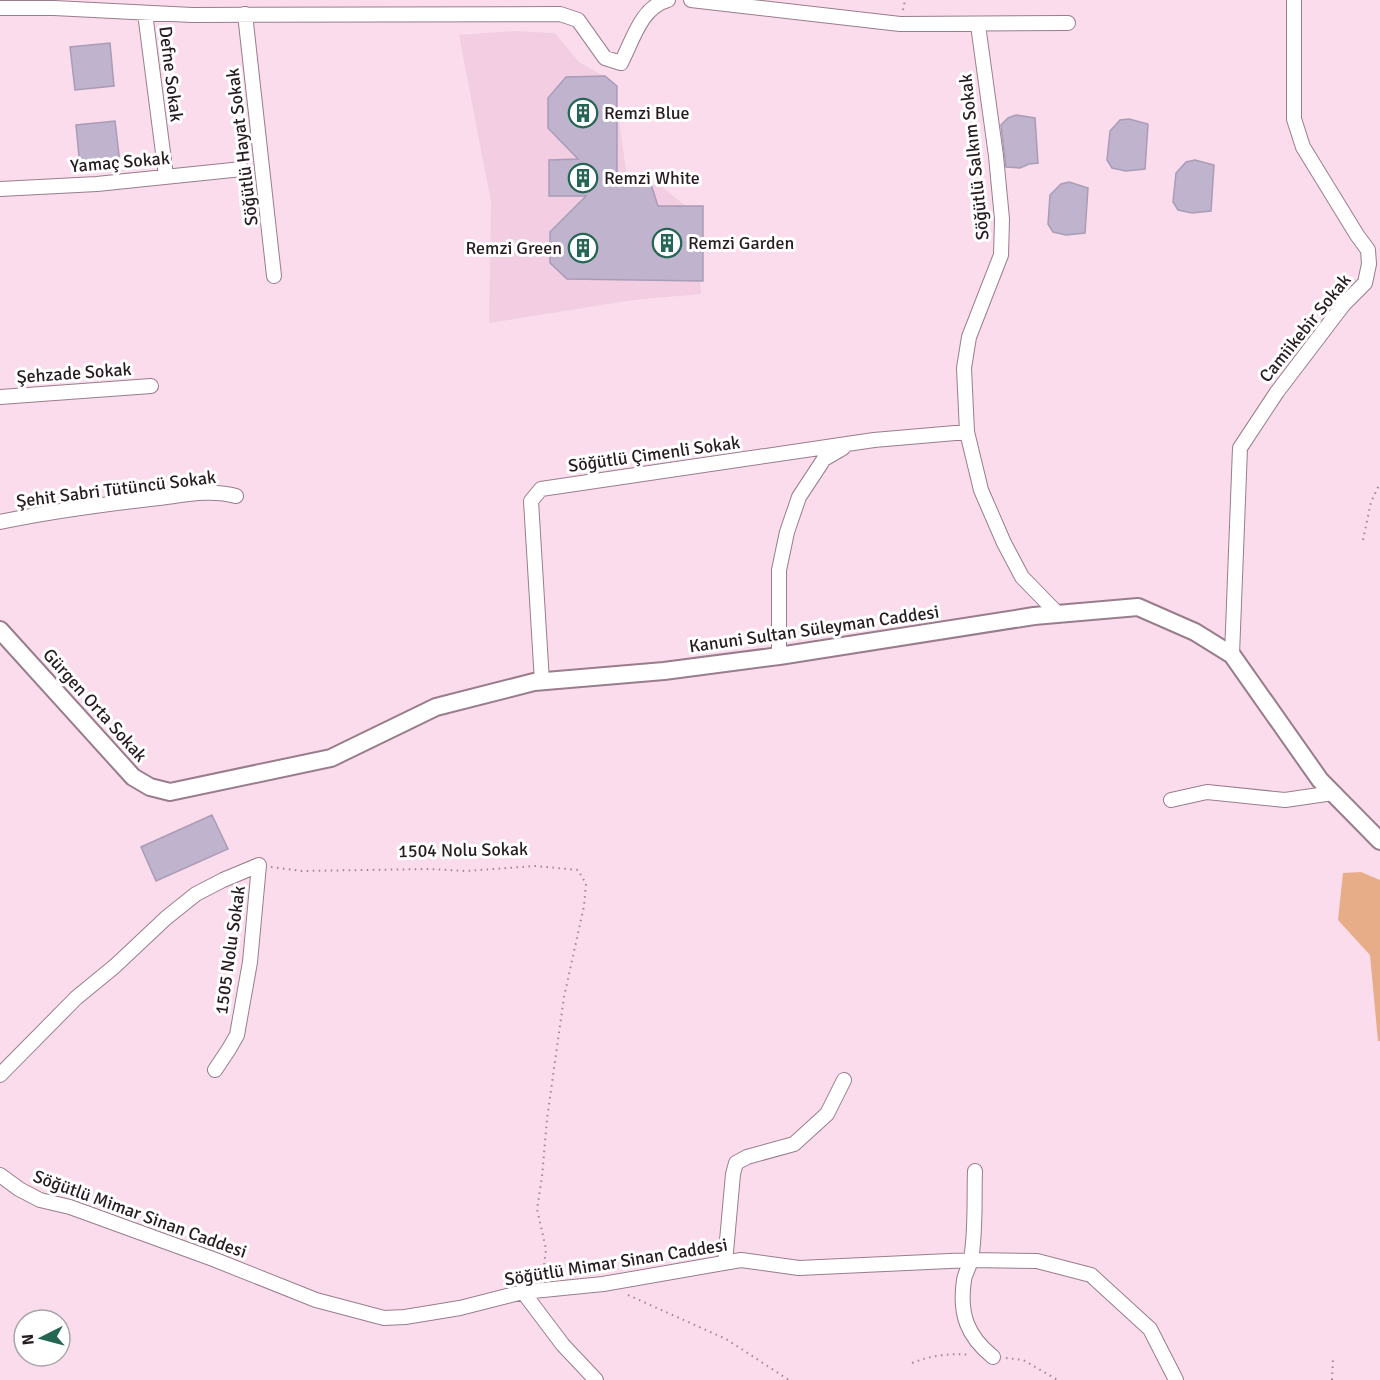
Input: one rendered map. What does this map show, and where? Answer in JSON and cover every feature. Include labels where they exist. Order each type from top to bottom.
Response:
[{"type":"street","points":[[192,15],[194,0]]},
{"type":"street","points":[[0,8],[192,15],[458,7],[560,14],[578,20],[605,58],[621,63],[646,12],[668,0]]},
{"type":"street","points":[[691,0],[900,24],[1068,23]]},
{"type":"street","name":"Camiikebir Sokak","points":[[1232,655],[1240,448],[1276,392],[1344,304],[1365,283],[1370,264],[1368,250],[1303,147],[1294,118],[1294,0]]},
{"type":"street","name":"Defne Sokak","points":[[145,12],[166,176]]},
{"type":"street","name":"Söğütlü Hayat Sokak","points":[[245,14],[274,276]]},
{"type":"street","name":"Söğütlü Salkım Sokak","points":[[978,25],[1002,219],[1001,255],[969,337],[964,368],[967,432],[981,490],[1004,543],[1022,577],[1058,614]]},
{"type":"street","name":"Yamaç Sokak","points":[[0,189],[97,184],[242,169]]},
{"type":"street","name":"Şehzade Sokak","points":[[0,397],[152,386]]},
{"type":"street","name":"Söğütlü Çimenli Sokak","points":[[542,682],[531,501],[541,489],[850,443],[967,432]]},
{"type":"street","points":[[779,656],[779,570],[787,532],[799,497],[824,459],[850,443]]},
{"type":"street","name":"Şehit Sabri Tütüncü Sokak","points":[[0,522],[214,492],[236,496]]},
{"type":"street","name":"Kanuni Sultan Süleyman Caddesi","points":[[170,792],[331,758],[436,707],[542,682],[664,671],[779,656],[1034,616],[1138,608],[1195,632],[1232,655],[1320,780],[1380,841]]},
{"type":"street","name":"Gürgen Orta Sokak","points":[[0,630],[133,777],[150,788],[170,792]]},
{"type":"street","points":[[1171,800],[1207,792],[1285,800],[1333,793]]},
{"type":"street","points":[[0,1075],[76,998],[115,966],[166,918],[196,894],[259,865]]},
{"type":"street","name":"1505 Nolu Sokak","points":[[215,1070],[237,1035],[250,962],[259,865]]},
{"type":"street","points":[[725,1263],[736,1163],[747,1156],[794,1144],[827,1114],[844,1080]]},
{"type":"street","points":[[975,1171],[971,1260],[964,1278],[962,1309],[969,1330],[978,1345],[993,1357]]},
{"type":"street","name":"Söğütlü Mimar Sinan Caddesi","points":[[0,1175],[18,1189],[40,1200],[70,1207],[213,1259],[316,1300],[384,1318],[460,1308],[524,1292],[603,1284],[741,1260],[799,1268],[971,1260],[1037,1261],[1091,1275],[1150,1329],[1176,1380]]},
{"type":"street","points":[[524,1292],[563,1345],[596,1380]]},
{"type":"path","points":[[1363,540],[1371,502],[1380,483]]},
{"type":"path","name":"1504 Nolu Sokak","points":[[259,865],[302,871],[429,869],[466,871],[535,866],[578,870],[586,884],[584,906],[564,998],[537,1209],[546,1249],[541,1290]]},
{"type":"path","points":[[603,1284],[708,1329],[745,1350],[789,1380]]},
{"type":"path","points":[[1332,1380],[1333,1359]]},
{"type":"shaded area","points":[[515,31],[555,33],[579,62],[614,82],[627,178],[662,187],[697,215],[701,294],[633,300],[489,323],[491,202],[459,35]]},
{"type":"shaded area","points":[[1361,872],[1380,880],[1380,1041],[1378,1041],[1370,955],[1338,920],[1343,873]]},
{"type":"building","points":[[110,43],[114,86],[75,90],[70,47]]},
{"type":"building","points":[[605,76],[617,86],[617,177],[649,178],[658,206],[703,206],[703,281],[567,279],[550,263],[550,232],[586,196],[549,196],[549,160],[578,159],[548,128],[548,98],[566,77]]},
{"type":"building","points":[[1016,115],[1035,118],[1038,163],[1020,168],[1006,167],[1001,125],[1008,118]]},
{"type":"building","points":[[1129,119],[1148,124],[1145,169],[1126,171],[1112,168],[1107,160],[1110,131],[1120,120]]},
{"type":"building","points":[[115,121],[120,163],[80,167],[76,125]]},
{"type":"building","points":[[1195,160],[1214,165],[1211,211],[1192,213],[1178,210],[1173,202],[1176,173],[1186,162]]},
{"type":"building","points":[[1069,182],[1088,188],[1085,233],[1066,235],[1053,232],[1048,224],[1050,195],[1061,184]]},
{"type":"building","points":[[212,815],[228,849],[156,881],[141,847]]},
{"type":"place","name":"Remzi Blue","points":[[583,113]]},
{"type":"place","name":"Remzi White","points":[[583,178]]},
{"type":"place","name":"Remzi Garden","points":[[667,243]]},
{"type":"place","name":"Remzi Green","points":[[583,248]]}]
